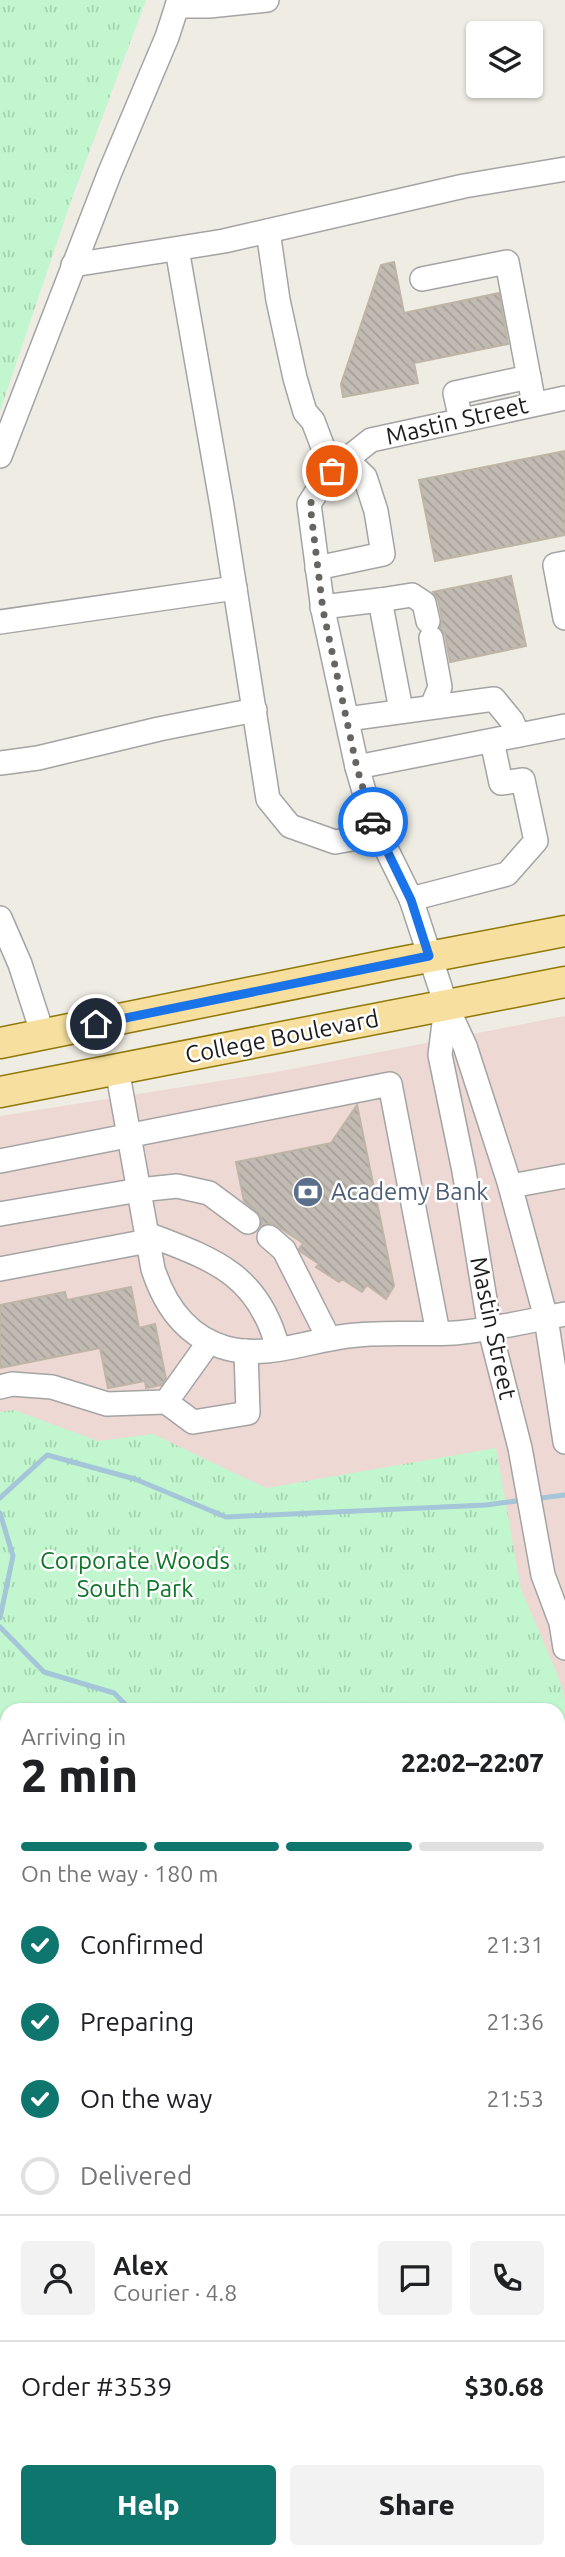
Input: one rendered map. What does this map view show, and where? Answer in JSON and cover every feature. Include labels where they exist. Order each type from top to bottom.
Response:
[{"type":"main road","name":"College Boulevard","points":[[0,1044],[429,956],[565,931]]},
{"type":"main road","name":"College Boulevard","points":[[0,1092],[565,982]]},
{"type":"street","points":[[0,456],[73,265],[167,37],[178,3],[209,6],[267,0]]},
{"type":"street","points":[[73,265],[177,249],[464,186],[565,169]]},
{"type":"street","points":[[268,231],[278,300],[304,412],[313,421],[339,465],[365,477],[376,511],[383,554],[317,568]]},
{"type":"street","points":[[177,249],[268,799],[290,826],[335,842],[380,835]]},
{"type":"street","points":[[422,279],[507,261],[534,404]]},
{"type":"street","points":[[461,420],[455,393],[529,377]]},
{"type":"street","name":"Mastin Street","points":[[565,398],[370,440],[339,465],[310,504],[322,607],[357,768],[373,822],[411,900],[446,1005],[465,1046],[556,1316],[565,1442]]},
{"type":"street","points":[[565,563],[555,565],[565,618]]},
{"type":"street","points":[[0,622],[235,588]]},
{"type":"street","points":[[322,607],[412,595],[424,603],[440,687],[432,706]]},
{"type":"street","points":[[380,600],[401,710]]},
{"type":"street","points":[[346,719],[494,699],[512,720],[518,735]]},
{"type":"street","points":[[0,763],[38,758],[159,729],[255,710]]},
{"type":"street","points":[[357,768],[565,726]]},
{"type":"street","points":[[411,900],[507,874],[536,841],[523,780],[501,783],[492,741]]},
{"type":"street","points":[[0,918],[20,964],[43,1035]]},
{"type":"street","name":"Mastin Street","points":[[446,1005],[440,1055],[464,1171],[490,1329],[520,1448],[543,1575],[561,1623],[565,1648]]},
{"type":"street","points":[[117,1069],[147,1237],[161,1294],[174,1314],[192,1332],[209,1342],[246,1352],[383,1333],[490,1329],[556,1316]]},
{"type":"street","points":[[0,1161],[390,1084],[438,1333]]},
{"type":"street","points":[[511,1186],[565,1177]]},
{"type":"street","points":[[0,1214],[177,1186],[209,1193],[248,1222]]},
{"type":"street","points":[[0,1269],[147,1237],[204,1256],[235,1276],[257,1297],[272,1325],[278,1349]]},
{"type":"street","points":[[269,1237],[284,1250],[329,1339]]},
{"type":"street","points":[[166,1402],[209,1342]]},
{"type":"street","points":[[0,1387],[12,1384],[52,1387],[107,1404],[166,1402],[193,1422],[248,1413],[246,1352]]},
{"type":"shaded area","points":[[565,1016],[565,1703],[0,1703],[0,1116],[282,1071]]},
{"type":"green space","points":[[0,0],[146,0],[72,198],[0,411]]},
{"type":"green space","name":"Corporate Woods South Park","points":[[14,1410],[98,1441],[153,1434],[266,1488],[496,1448],[521,1589],[558,1676],[565,1703],[0,1703],[0,1412]]},
{"type":"building","points":[[394,262],[404,313],[499,293],[508,344],[414,363],[418,383],[343,397],[341,384],[381,265]]},
{"type":"building","points":[[565,451],[565,535],[435,561],[419,480]]},
{"type":"building","points":[[511,576],[526,646],[450,662],[445,635],[440,628],[442,619],[438,600],[433,592]]},
{"type":"building","name":"Academy Bank","points":[[357,1105],[394,1286],[386,1299],[367,1285],[362,1292],[342,1279],[339,1282],[316,1267],[319,1264],[300,1251],[303,1243],[272,1223],[261,1226],[261,1216],[244,1201],[236,1162],[331,1143]]},
{"type":"building","points":[[131,1287],[139,1328],[155,1324],[166,1379],[161,1385],[146,1388],[145,1381],[108,1388],[100,1348],[0,1368],[0,1305],[65,1292],[67,1300]]},
{"type":"waterway","points":[[0,1498],[47,1455],[135,1479],[226,1517],[486,1505],[524,1500]]},
{"type":"waterway","points":[[533,1499],[565,1495]]},
{"type":"waterway","points":[[0,1513],[13,1556],[0,1618]]},
{"type":"waterway","points":[[0,1627],[44,1672],[114,1693],[124,1703]]},
{"type":"way so far","points":[[332,471],[310,504],[323,610],[357,768],[373,822]]},
{"type":"place","name":"Academy Bank","points":[[308,1192]]},
{"type":"route","points":[[96,1024],[429,956],[411,900],[373,822]]}]
